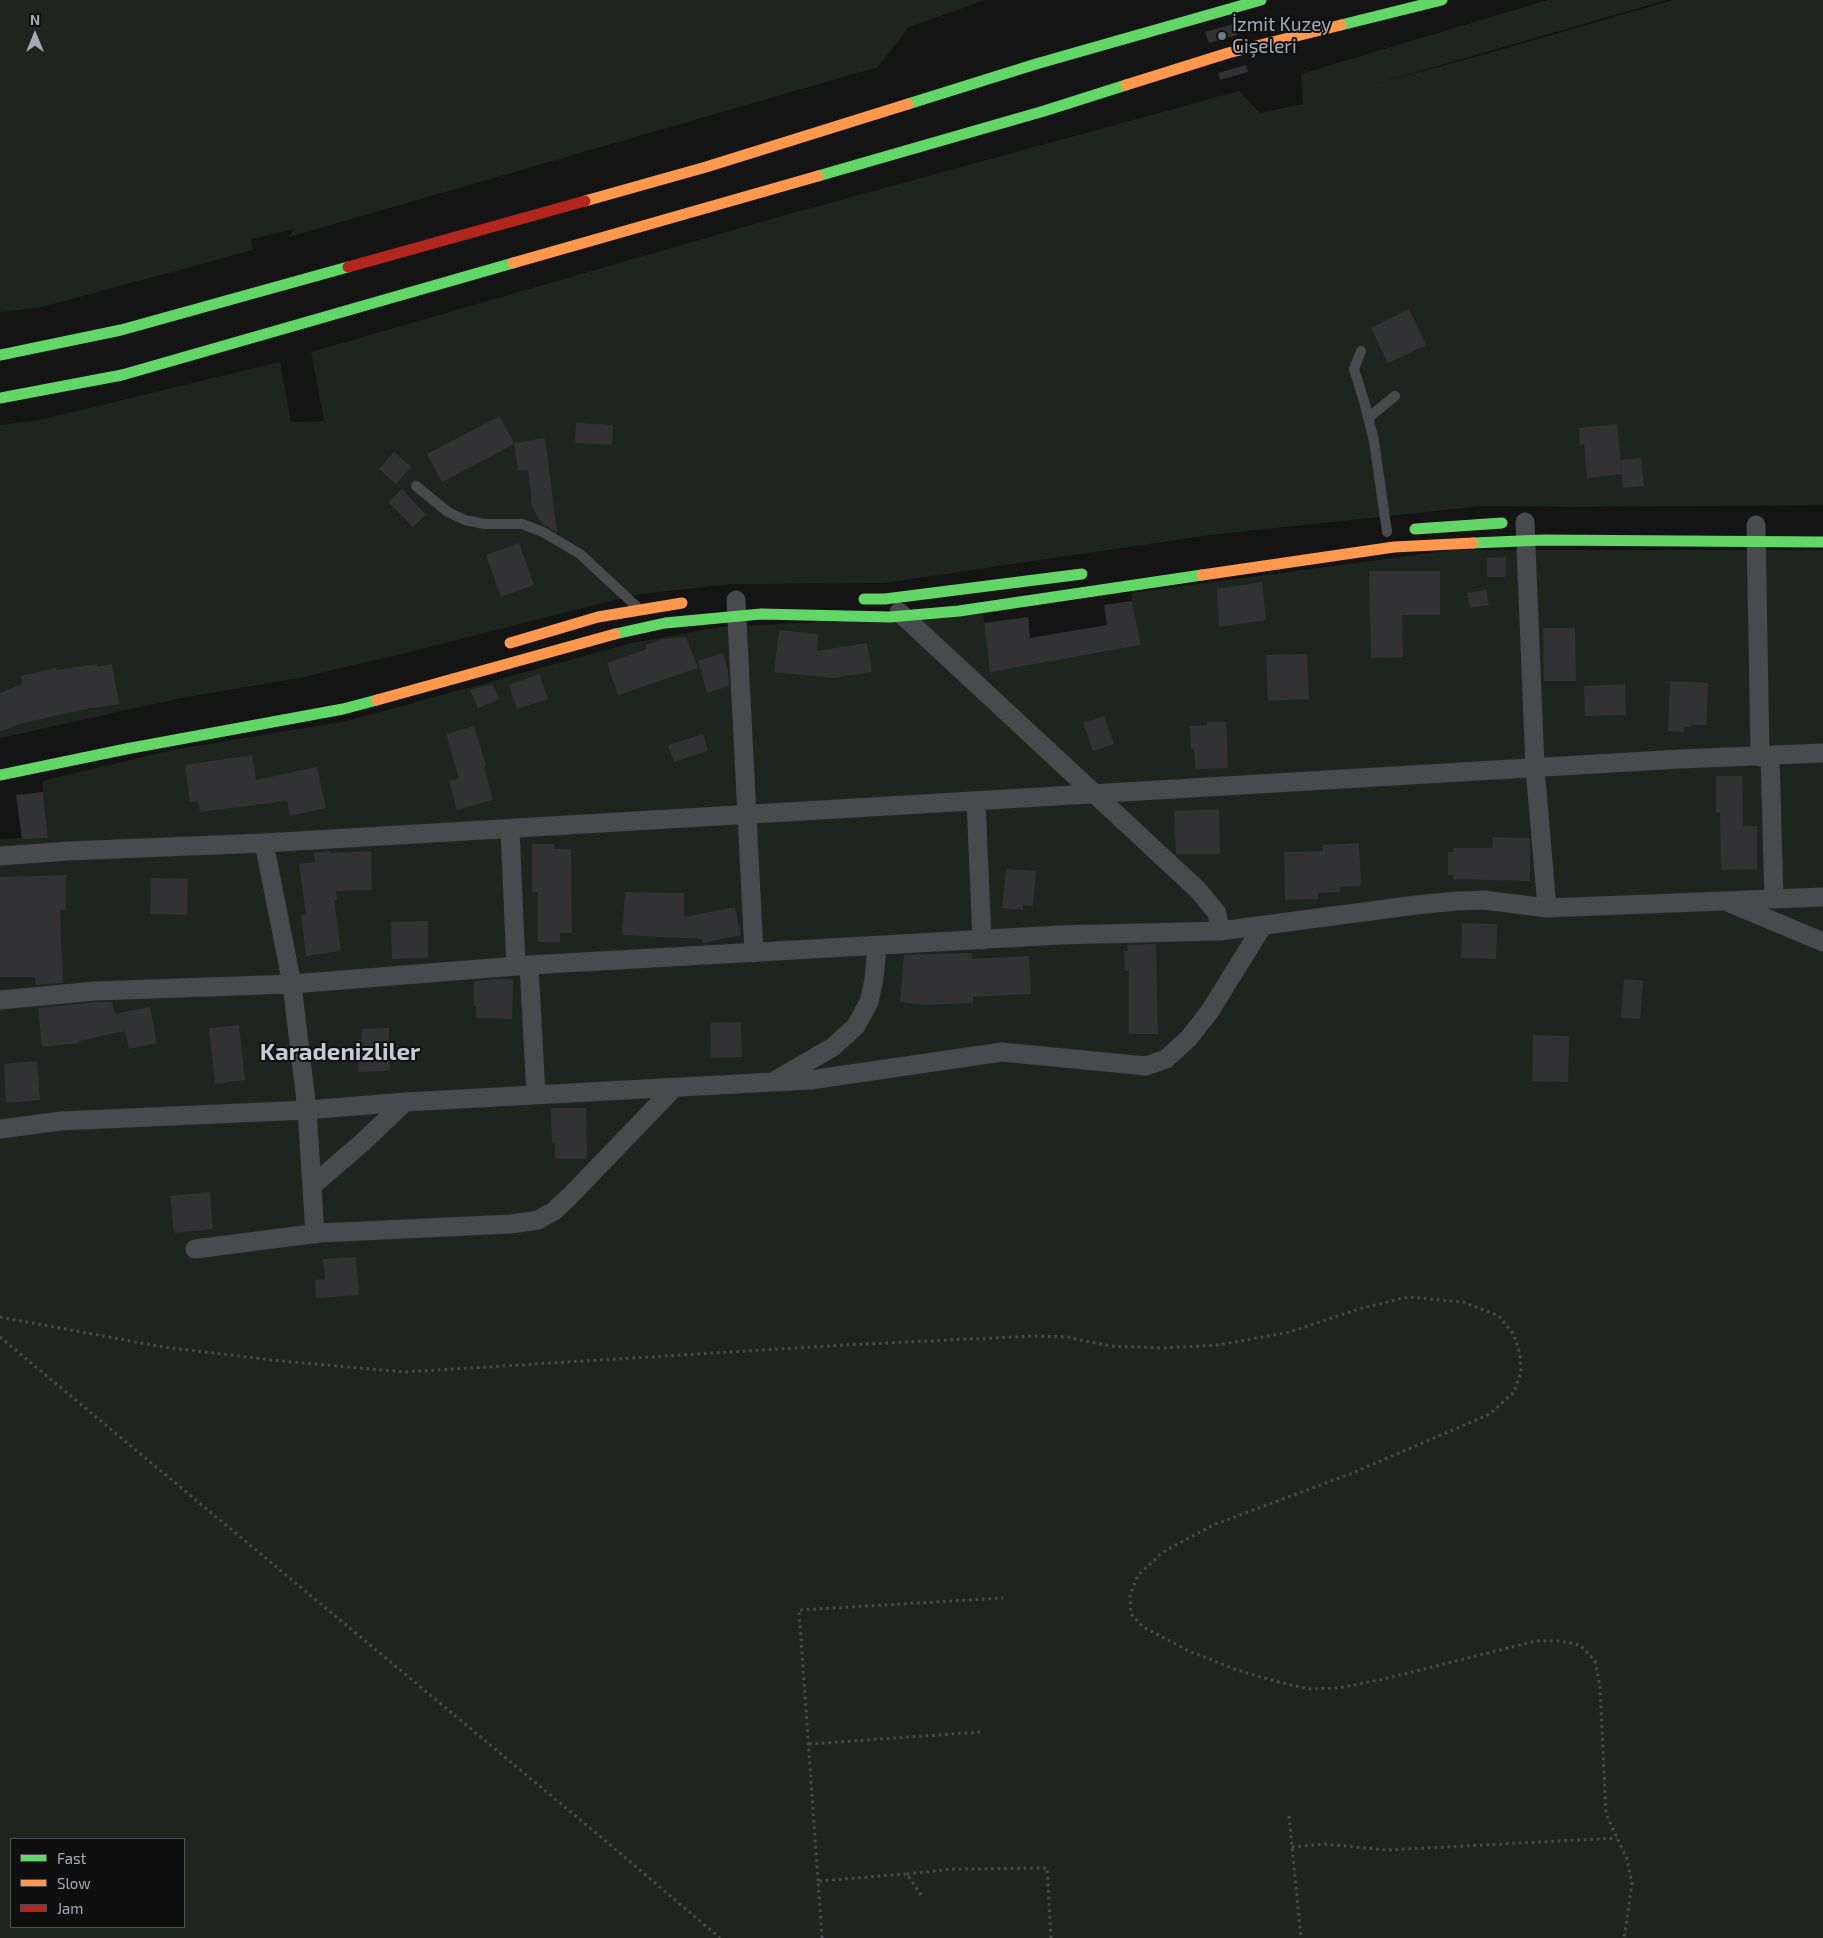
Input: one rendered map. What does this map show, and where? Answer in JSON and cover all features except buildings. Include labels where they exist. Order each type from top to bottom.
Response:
[{"type":"main road","points":[[0,355],[121,330],[696,170],[1036,64],[1261,0]]},
{"type":"main road","points":[[0,398],[122,375],[1044,111],[1228,54],[1442,0]]},
{"type":"main road","points":[[1392,532],[1454,525],[1528,528],[1756,529],[1823,542]]},
{"type":"main road","points":[[0,775],[126,749],[343,709],[597,638],[665,623],[736,604],[761,614],[903,616],[959,611],[1528,528]]},
{"type":"main road","points":[[849,600],[885,599],[1097,572]]},
{"type":"main road","points":[[502,645],[598,617],[638,608],[698,601]]},
{"type":"street","points":[[1528,528],[1535,768],[1547,908]]},
{"type":"street","points":[[1756,529],[1765,757],[1774,899]]},
{"type":"street","points":[[885,599],[1198,890],[1217,913],[1220,932]]},
{"type":"street","points":[[736,604],[754,953]]},
{"type":"street","points":[[0,856],[510,829],[1680,759],[1765,757],[1823,753]]},
{"type":"street","points":[[976,801],[982,940]]},
{"type":"street","points":[[510,829],[536,1095]]},
{"type":"street","points":[[264,843],[292,984],[307,1110],[315,1234]]},
{"type":"street","points":[[0,1000],[95,991],[292,984],[522,966],[1059,935],[1220,932],[1457,901],[1484,900],[1547,908],[1823,897]]},
{"type":"street","points":[[1724,901],[1823,942]]},
{"type":"street","points":[[0,1129],[61,1121],[307,1110],[405,1102],[810,1080],[1002,1052],[1146,1066],[1166,1059],[1189,1038],[1210,1011],[1262,927]]},
{"type":"street","points":[[773,1082],[833,1046],[856,1026],[869,1002],[874,979],[877,946]]},
{"type":"street","points":[[195,1249],[315,1234],[511,1224],[538,1220],[554,1211],[570,1196],[675,1087]]},
{"type":"street","points":[[312,1186],[363,1142],[405,1102]]},
{"type":"lane","points":[[1361,351],[1354,369],[1374,441],[1392,532]]},
{"type":"lane","points":[[1368,418],[1395,396]]},
{"type":"lane","points":[[416,486],[448,512],[465,520],[484,524],[522,524],[543,532],[580,554],[638,608]]},
{"type":"path","points":[[0,1317],[163,1347],[281,1361],[405,1372],[844,1345],[1035,1336],[1067,1337],[1110,1346],[1164,1348],[1218,1345],[1290,1332],[1408,1297],[1464,1302],[1499,1316],[1514,1335],[1520,1354],[1521,1372],[1514,1392],[1490,1414],[1350,1474],[1213,1525],[1163,1552],[1138,1575],[1130,1594],[1131,1614],[1143,1627],[1189,1651],[1237,1670],[1310,1689],[1338,1688],[1384,1679],[1536,1642],[1559,1641],[1580,1646],[1595,1661],[1598,1677],[1606,1814],[1627,1859],[1632,1884],[1624,1938]]},
{"type":"path","points":[[0,1338],[720,1938]]},
{"type":"path","points":[[822,1938],[799,1610],[1003,1598]]},
{"type":"path","points":[[809,1744],[981,1732]]},
{"type":"path","points":[[1289,1816],[1301,1938]]},
{"type":"path","points":[[1292,1847],[1325,1844],[1387,1850],[1617,1838]]},
{"type":"path","points":[[818,1881],[952,1869],[1047,1868],[1052,1938]]},
{"type":"path","points":[[906,1874],[921,1895]]},
{"type":"shaded area","points":[[0,0],[985,0],[909,27],[878,67],[289,237],[294,229],[251,239],[253,250],[42,307],[0,312]]},
{"type":"shaded area","points":[[1548,0],[1667,0],[1368,86],[1673,0],[1823,0],[1823,505],[1482,506],[1210,535],[884,583],[734,584],[639,594],[299,678],[181,698],[0,738],[0,425],[39,420],[280,362],[291,422],[324,421],[311,352],[782,216],[1239,91],[1260,113],[1303,104],[1301,74]]},
{"type":"shaded area","points":[[1453,550],[1823,550],[1823,1938],[0,1938],[0,839],[48,837],[42,781],[172,750],[347,721],[628,644],[719,627],[983,614],[990,671],[1141,645],[1131,593]]},
{"type":"traffic: fast","points":[[908,104],[1036,64],[1261,0]]},
{"type":"traffic: fast","points":[[1341,25],[1442,0]]},
{"type":"traffic: fast","points":[[818,176],[1044,111],[1126,85]]},
{"type":"traffic: fast","points":[[0,398],[122,375],[513,263]]},
{"type":"traffic: fast","points":[[0,355],[121,330],[348,267]]},
{"type":"traffic: fast","points":[[1415,529],[1502,523]]},
{"type":"traffic: fast","points":[[1473,543],[1543,540],[1823,542]]},
{"type":"traffic: fast","points":[[864,599],[885,599],[1082,574]]},
{"type":"traffic: fast","points":[[615,634],[665,623],[761,614],[890,617],[959,611],[1202,575]]},
{"type":"traffic: fast","points":[[0,775],[126,749],[343,709],[377,700]]},
{"type":"traffic: slow","points":[[1126,85],[1228,53],[1341,25]]},
{"type":"traffic: slow","points":[[585,201],[706,167],[908,104]]},
{"type":"traffic: slow","points":[[513,263],[818,176]]},
{"type":"traffic: slow","points":[[1202,575],[1394,547],[1473,543]]},
{"type":"traffic: slow","points":[[510,643],[598,617],[682,603]]},
{"type":"traffic: slow","points":[[377,700],[615,634]]},
{"type":"traffic: jam","points":[[348,267],[585,201]]},
{"type":"place","name":"İzmit Kuzey Gişeleri","points":[[1222,36]]},
{"type":"district","name":"Karadenizliler","points":[[340,1052]]}]
